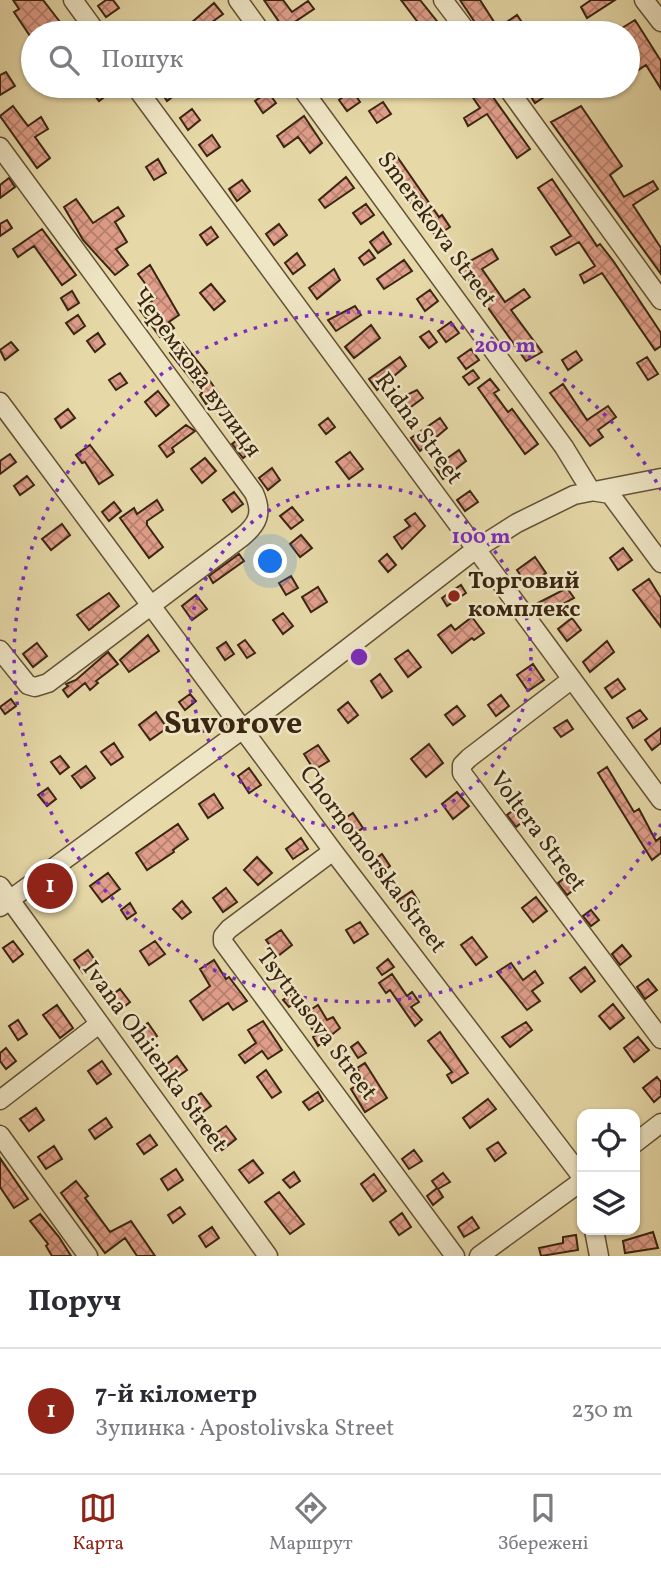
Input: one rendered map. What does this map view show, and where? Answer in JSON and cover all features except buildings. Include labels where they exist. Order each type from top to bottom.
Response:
[{"type":"street","points":[[72,0],[88,21]]},
{"type":"street","points":[[238,0],[253,21]]},
{"type":"street","points":[[443,0],[459,21]]},
{"type":"street","points":[[645,0],[661,22]]},
{"type":"street","name":"Ridna Street","points":[[144,98],[661,800]]},
{"type":"street","name":"Smerekova Street","points":[[309,98],[564,447],[591,491],[610,494],[661,563]]},
{"type":"street","points":[[515,98],[661,300]]},
{"type":"street","name":"Черемхова вулиця","points":[[0,147],[254,493],[259,517],[252,528],[42,685],[28,685],[0,650]]},
{"type":"street","name":"Chornomorska Street","points":[[0,402],[333,851],[577,1172]]},
{"type":"street","points":[[3,898],[243,729],[476,549],[552,504],[591,491],[661,478]]},
{"type":"street","name":"Voltera Street","points":[[572,679],[469,758],[462,765],[462,773],[661,1039]]},
{"type":"street","name":"Tsytrusova Street","points":[[333,851],[229,929],[223,936],[223,942],[455,1256]]},
{"type":"street","name":"Ivana Ohiienka Street","points":[[3,898],[99,1024],[268,1256]]},
{"type":"street","points":[[0,1100],[99,1024]]},
{"type":"street","points":[[640,1139],[661,1123]]},
{"type":"street","points":[[0,1135],[88,1256]]},
{"type":"street","points":[[479,1256],[577,1183]]},
{"type":"street","points":[[595,1235],[599,1256]]},
{"type":"place","name":"Торговий комплекс","points":[[454,596]]},
{"type":"place","name":"7-й кілометр","points":[[50,886]]},
{"type":"district","name":"Suvorove","points":[[233,725]]}]
